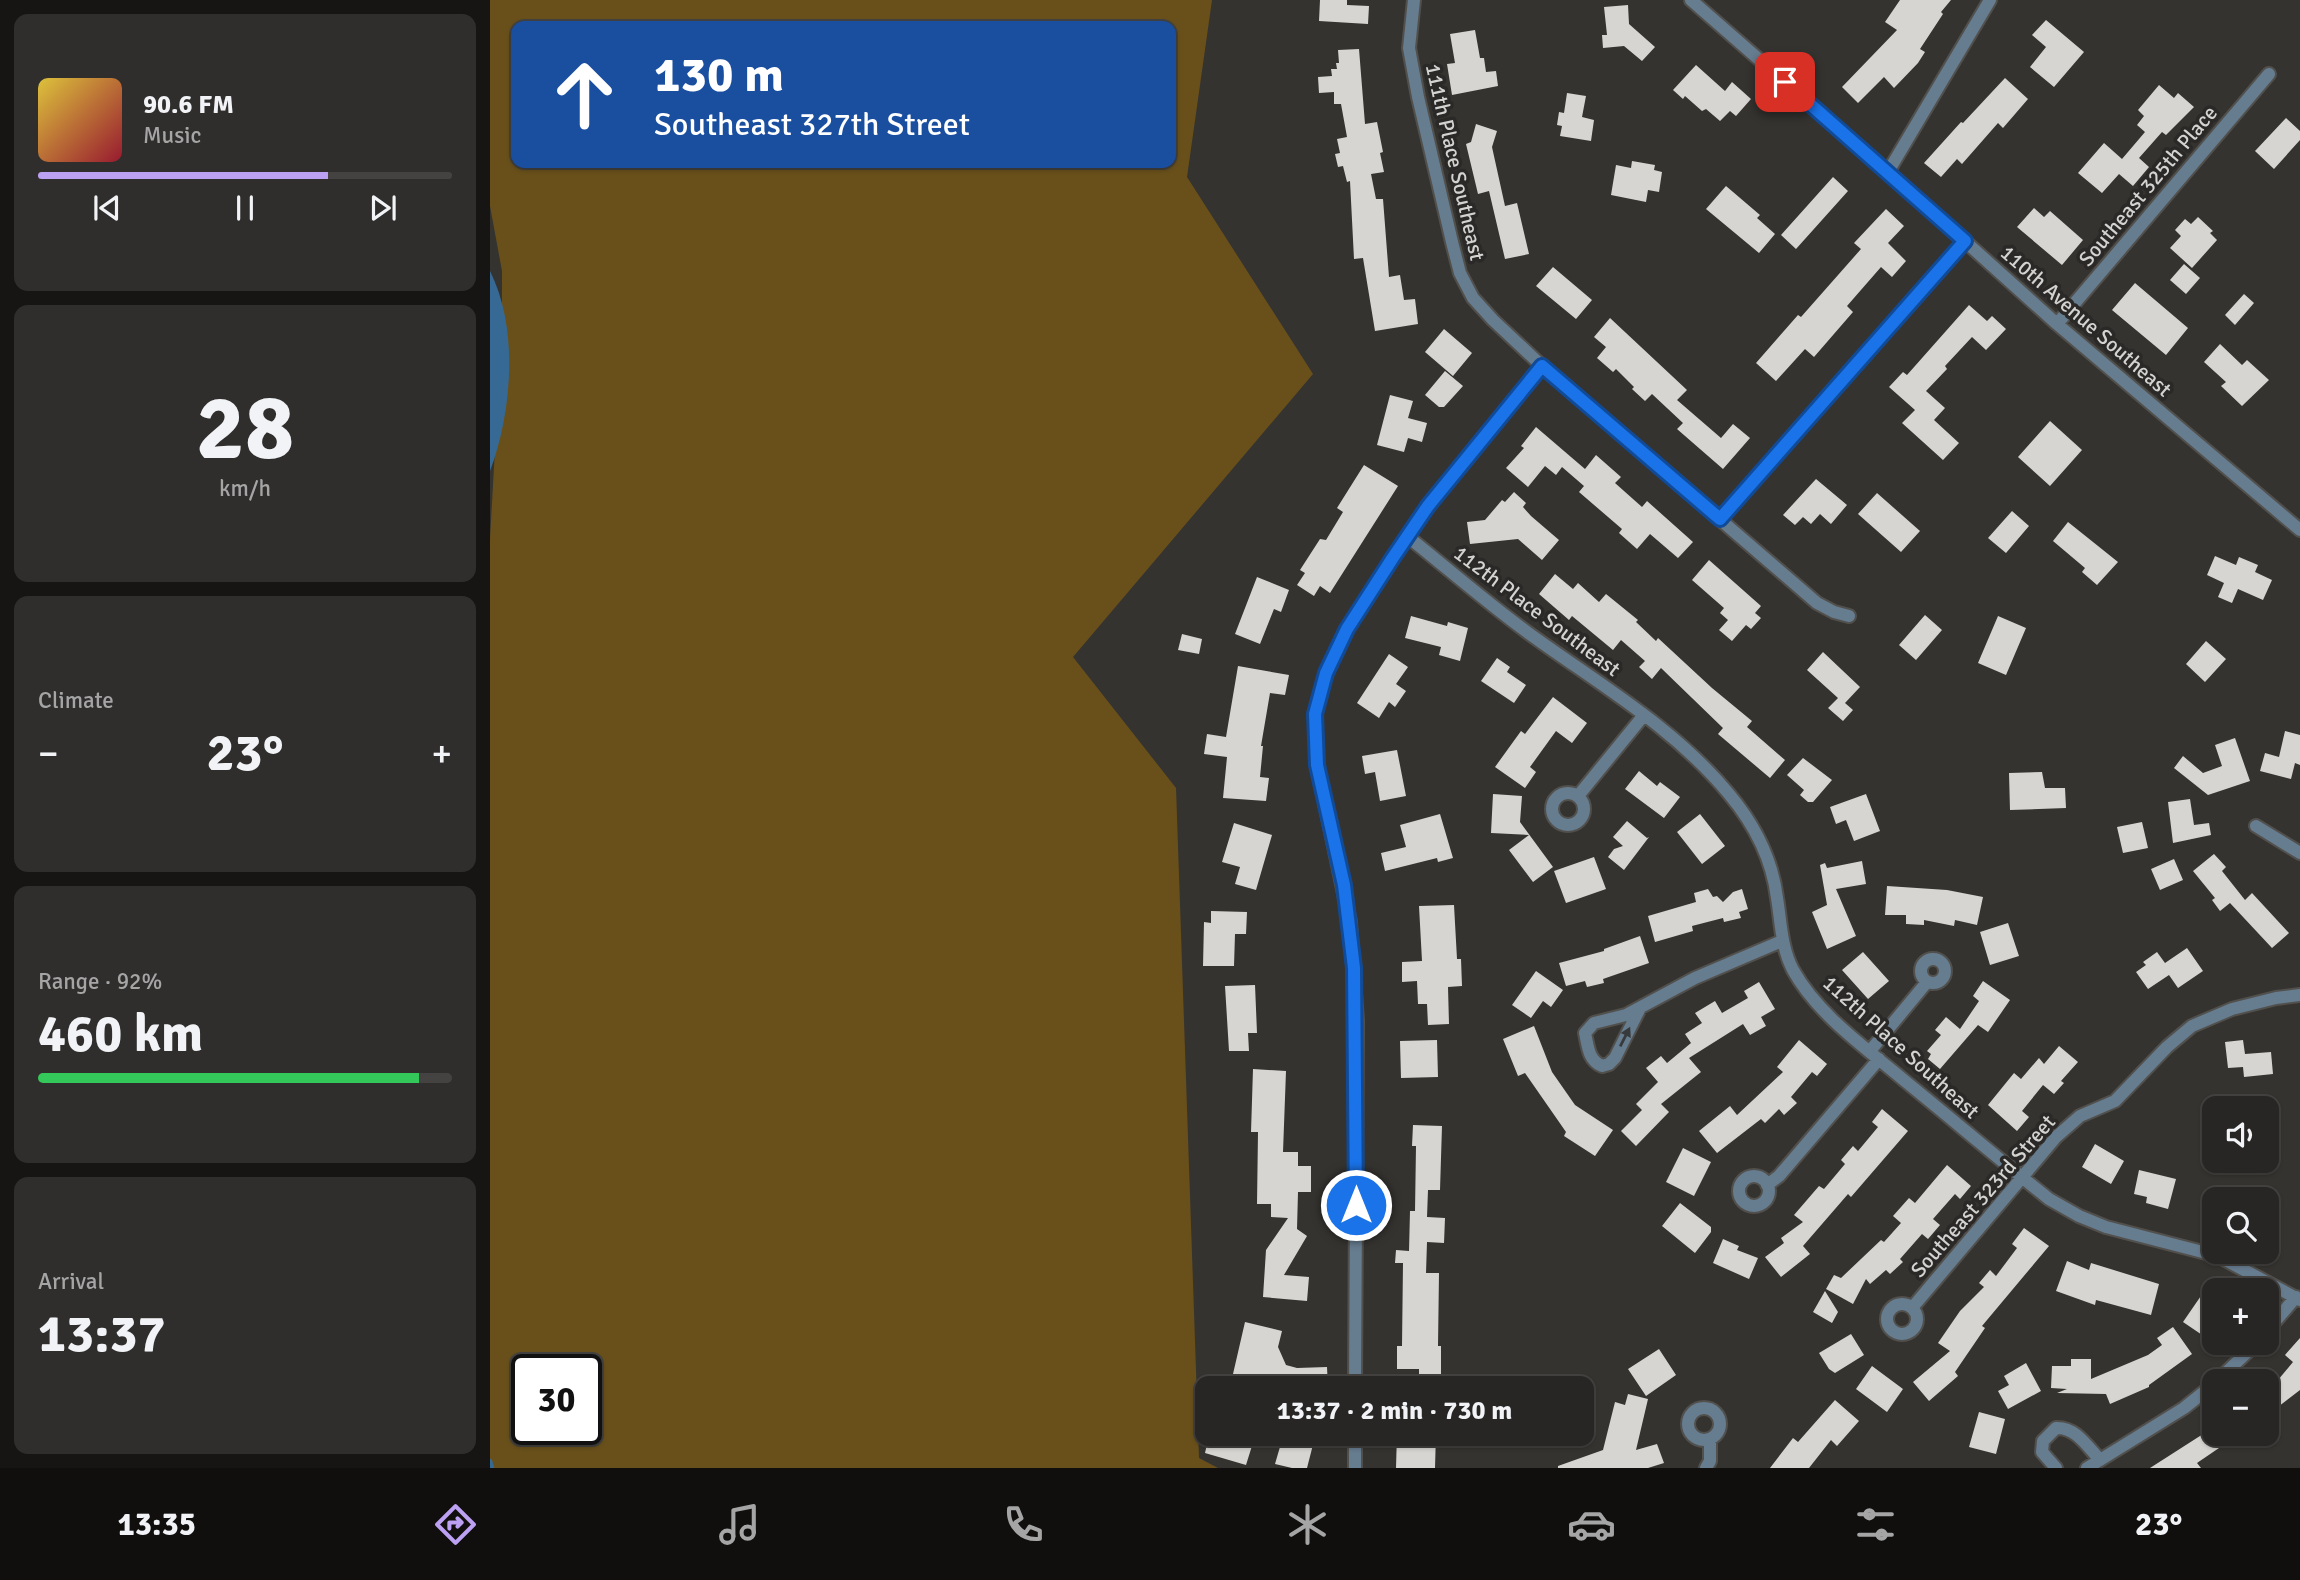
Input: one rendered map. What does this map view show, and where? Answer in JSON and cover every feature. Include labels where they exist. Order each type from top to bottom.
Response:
[{"type":"street","name":"111th Place Southeast","points":[[1414,0],[1409,48],[1418,97],[1460,273],[1468,290],[1482,309],[1542,366],[1817,603],[1849,616]]},
{"type":"street","name":"110th Avenue Southeast","points":[[1690,0],[2057,324],[2300,530]]},
{"type":"street","points":[[1888,172],[1990,0]]},
{"type":"street","name":"Southeast 325th Place","points":[[2057,324],[2269,74]]},
{"type":"street","points":[[1720,519],[1965,241]]},
{"type":"street","points":[[1355,1376],[1357,1021],[1351,933],[1344,885],[1317,765],[1315,714],[1326,673],[1347,629],[1407,536],[1428,506],[1542,366]]},
{"type":"street","name":"112th Place Southeast","points":[[1407,536],[1524,631],[1672,737],[1717,780],[1754,827],[1772,870],[1782,941],[1793,970],[1810,994],[1875,1055],[2049,1199],[2106,1227],[2218,1256],[2298,1298]]},
{"type":"street","points":[[1578,796],[1644,715]]},
{"type":"street","points":[[2256,826],[2300,853]]},
{"type":"street","points":[[1640,1008],[1615,1058],[1602,1066],[1595,1063],[1585,1032],[1590,1026],[1626,1015],[1695,978],[1782,941]]},
{"type":"street","points":[[1767,1185],[1779,1176],[1875,1055],[1927,982]]},
{"type":"street","name":"Southeast 323rd Street","points":[[1912,1308],[2064,1129],[2080,1116],[2115,1101],[2166,1047],[2192,1026],[2232,1009],[2300,995]]},
{"type":"street","points":[[2279,1318],[2298,1298]]},
{"type":"street","points":[[2230,1369],[2244,1355]]},
{"type":"street","points":[[2087,1468],[2184,1408],[2202,1393]]},
{"type":"street","points":[[2056,1468],[2042,1452],[2043,1441],[2049,1432],[2056,1428],[2066,1427],[2073,1432],[2100,1460]]},
{"type":"street","points":[[1706,1468],[1710,1461],[1710,1440]]},
{"type":"street","points":[[1355,1446],[1355,1468]]},
{"type":"shaded area","points":[[490,0],[1212,0],[1187,177],[1313,374],[1073,657],[1176,788],[1196,1376],[1195,1446],[1199,1446],[1199,1458],[1218,1468],[490,1468],[490,539],[502,323],[502,271],[490,206]]},
{"type":"water","points":[[490,271],[505,318],[509,371],[503,423],[490,471]]},
{"type":"building","points":[[1320,0],[1347,0],[1347,5],[1369,6],[1368,24],[1319,21]]},
{"type":"building","points":[[1900,0],[1951,0],[1920,49],[1925,52],[1918,63],[1894,88],[1884,77],[1858,103],[1842,87],[1897,30],[1885,22]]},
{"type":"building","points":[[1628,5],[1629,24],[1655,47],[1642,61],[1624,46],[1603,48],[1602,35],[1607,35],[1604,7]]},
{"type":"building","points":[[2046,20],[2084,52],[2054,87],[2030,67],[2046,47],[2032,35]]},
{"type":"building","points":[[1475,30],[1480,58],[1484,58],[1486,72],[1496,71],[1498,86],[1452,95],[1447,64],[1455,63],[1450,34]]},
{"type":"building","points":[[1359,49],[1365,124],[1377,122],[1383,152],[1380,153],[1384,172],[1371,174],[1376,199],[1383,199],[1389,277],[1400,275],[1404,300],[1415,299],[1418,324],[1375,331],[1363,258],[1354,259],[1350,181],[1347,182],[1343,166],[1338,167],[1335,154],[1340,153],[1337,139],[1347,137],[1341,104],[1334,104],[1334,92],[1319,93],[1318,77],[1332,76],[1331,69],[1337,69],[1336,63],[1339,63],[1338,50]]},
{"type":"building","points":[[1696,65],[1725,91],[1732,82],[1751,99],[1736,116],[1730,111],[1720,121],[1706,109],[1702,111],[1685,96],[1683,99],[1673,90]]},
{"type":"building","points":[[2005,78],[2028,99],[2003,128],[1998,123],[1962,164],[1957,159],[1941,177],[1924,163]]},
{"type":"building","points":[[2159,85],[2174,98],[2178,93],[2194,107],[2166,135],[2162,132],[2139,158],[2149,167],[2133,186],[2119,174],[2102,193],[2078,173],[2104,143],[2122,159],[2145,132],[2137,125],[2144,116],[2138,110]]},
{"type":"building","points":[[1567,93],[1586,96],[1582,117],[1594,120],[1591,141],[1560,136],[1562,126],[1557,125],[1559,112],[1564,113]]},
{"type":"building","points":[[2286,118],[2300,131],[2300,140],[2274,169],[2255,151]]},
{"type":"building","points":[[1476,124],[1497,131],[1492,147],[1505,206],[1517,203],[1529,254],[1505,259],[1489,191],[1478,194],[1466,144],[1471,142]]},
{"type":"building","points":[[1632,161],[1655,165],[1654,170],[1662,172],[1659,192],[1648,190],[1646,202],[1611,195],[1616,165],[1631,168]]},
{"type":"building","points":[[1833,177],[1848,191],[1796,249],[1781,235]]},
{"type":"building","points":[[1726,186],[1760,215],[1757,218],[1775,234],[1759,253],[1706,209]]},
{"type":"building","points":[[2034,208],[2044,217],[2050,211],[2083,240],[2062,265],[2017,227]]},
{"type":"building","points":[[1886,209],[1904,226],[1888,243],[1906,261],[1892,277],[1881,267],[1847,306],[1853,312],[1814,357],[1805,349],[1776,381],[1756,363],[1861,249],[1854,243]]},
{"type":"building","points":[[2198,217],[2213,231],[2210,233],[2217,240],[2192,268],[2170,248],[2181,236],[2175,230],[2185,219],[2191,224]]},
{"type":"building","points":[[2184,264],[2200,278],[2186,294],[2170,280]]},
{"type":"building","points":[[1553,267],[1592,300],[1576,319],[1536,286]]},
{"type":"building","points":[[2135,283],[2188,328],[2166,355],[2112,310]]},
{"type":"building","points":[[2244,294],[2254,303],[2235,325],[2225,315]]},
{"type":"building","points":[[1969,305],[1987,321],[1992,316],[2006,329],[1986,350],[1972,337],[1926,391],[1945,408],[1934,420],[1959,443],[1943,460],[1902,423],[1915,410],[1889,387],[1903,372],[1907,375]]},
{"type":"building","points":[[1610,318],[1687,390],[1677,400],[1721,438],[1733,424],[1750,438],[1723,469],[1677,429],[1683,423],[1652,394],[1645,401],[1616,369],[1613,372],[1597,358],[1606,347],[1594,337]]},
{"type":"building","points":[[1444,329],[1472,353],[1453,376],[1425,352]]},
{"type":"building","points":[[2220,344],[2242,365],[2247,360],[2269,380],[2242,406],[2221,386],[2226,382],[2204,362]]},
{"type":"building","points":[[1445,371],[1463,386],[1444,407],[1439,407],[1425,395]]},
{"type":"building","points":[[1390,395],[1413,401],[1408,418],[1427,423],[1422,442],[1408,438],[1404,452],[1377,445]]},
{"type":"building","points":[[2050,421],[2082,450],[2050,486],[2018,457]]},
{"type":"building","points":[[1536,427],[1585,469],[1596,455],[1621,477],[1615,483],[1642,507],[1647,501],[1693,542],[1678,558],[1650,534],[1637,549],[1619,533],[1622,529],[1579,492],[1584,486],[1562,467],[1556,475],[1545,466],[1528,487],[1506,468],[1524,448],[1521,446]]},
{"type":"building","points":[[1364,465],[1398,486],[1330,593],[1320,586],[1314,596],[1297,585],[1305,573],[1300,570],[1320,539],[1326,540],[1343,512],[1337,508]]},
{"type":"building","points":[[1816,479],[1847,505],[1831,524],[1820,514],[1811,524],[1803,517],[1795,525],[1783,515]]},
{"type":"building","points":[[1514,492],[1526,503],[1523,507],[1531,516],[1559,540],[1542,560],[1518,539],[1470,544],[1467,522],[1485,520],[1502,500],[1505,502]]},
{"type":"building","points":[[1877,493],[1920,531],[1901,552],[1858,514]]},
{"type":"building","points":[[2012,511],[2029,526],[2006,553],[1988,538]]},
{"type":"building","points":[[2068,522],[2118,562],[2097,585],[2082,572],[2085,568],[2053,541]]},
{"type":"building","points":[[2215,556],[2236,565],[2239,557],[2258,565],[2255,572],[2272,580],[2263,600],[2238,589],[2232,603],[2218,597],[2224,583],[2207,575]]},
{"type":"building","points":[[1709,560],[1761,606],[1755,613],[1761,618],[1751,629],[1746,625],[1732,641],[1719,630],[1728,620],[1720,613],[1724,608],[1692,580]]},
{"type":"building","points":[[1555,574],[1573,589],[1578,583],[1599,602],[1606,594],[1638,620],[1636,622],[1656,641],[1658,638],[1752,721],[1747,727],[1785,760],[1770,778],[1718,734],[1723,728],[1661,668],[1652,679],[1639,667],[1645,661],[1621,640],[1613,650],[1572,616],[1569,620],[1539,594]]},
{"type":"building","points":[[1257,577],[1289,590],[1281,612],[1274,609],[1260,644],[1235,634]]},
{"type":"building","points":[[1925,615],[1942,630],[1916,660],[1899,645]]},
{"type":"building","points":[[1411,616],[1447,626],[1448,622],[1468,628],[1460,661],[1439,655],[1441,647],[1405,638]]},
{"type":"building","points":[[1998,616],[2026,628],[2006,675],[1978,663]]},
{"type":"building","points":[[1182,634],[1202,639],[1199,654],[1178,650]]},
{"type":"building","points":[[2206,641],[2226,659],[2205,682],[2186,664]]},
{"type":"building","points":[[1823,652],[1860,687],[1845,703],[1853,710],[1843,721],[1828,708],[1838,698],[1807,670]]},
{"type":"building","points":[[1389,654],[1408,667],[1396,684],[1406,691],[1395,707],[1389,702],[1379,718],[1357,703]]},
{"type":"building","points":[[1497,658],[1510,667],[1507,672],[1526,685],[1514,703],[1481,681]]},
{"type":"building","points":[[1238,666],[1289,675],[1285,695],[1270,693],[1261,746],[1260,777],[1269,778],[1266,801],[1223,798],[1227,757],[1204,754],[1207,734],[1226,737]]},
{"type":"building","points":[[1553,697],[1587,723],[1572,743],[1556,731],[1530,767],[1536,772],[1525,788],[1495,767],[1521,731],[1525,734]]},
{"type":"building","points":[[2285,731],[2300,735],[2300,765],[2295,763],[2291,779],[2260,771],[2265,753],[2279,757]]},
{"type":"building","points":[[2235,738],[2250,781],[2208,795],[2174,768],[2183,756],[2203,773],[2222,766],[2215,745]]},
{"type":"building","points":[[1397,750],[1406,796],[1380,801],[1375,772],[1365,774],[1362,756]]},
{"type":"building","points":[[1803,758],[1832,780],[1813,802],[1808,802],[1800,795],[1804,790],[1787,775]]},
{"type":"building","points":[[1639,771],[1657,786],[1660,782],[1680,797],[1664,818],[1625,789]]},
{"type":"building","points":[[2042,772],[2045,788],[2065,788],[2066,808],[2010,810],[2009,773]]},
{"type":"building","points":[[1493,794],[1522,796],[1520,822],[1553,867],[1533,882],[1509,850],[1529,835],[1491,833]]},
{"type":"building","points":[[1866,794],[1880,831],[1854,841],[1846,820],[1836,824],[1830,807]]},
{"type":"building","points":[[2190,799],[2194,825],[2209,823],[2211,835],[2173,843],[2168,802]]},
{"type":"building","points":[[1440,814],[1453,858],[1438,862],[1437,858],[1385,871],[1381,853],[1406,847],[1400,825]]},
{"type":"building","points":[[1700,814],[1725,846],[1702,864],[1677,832]]},
{"type":"building","points":[[1627,821],[1649,837],[1624,870],[1608,857],[1614,849],[1623,846],[1613,837]]},
{"type":"building","points":[[2142,822],[2148,848],[2123,853],[2117,827]]},
{"type":"building","points":[[1234,823],[1272,835],[1256,890],[1235,884],[1240,867],[1222,862]]},
{"type":"building","points":[[2214,854],[2226,867],[2222,871],[2245,900],[2252,893],[2289,933],[2272,948],[2230,903],[2220,911],[2212,900],[2215,898],[2193,871]]},
{"type":"building","points":[[1594,857],[1606,889],[1566,903],[1554,871]]},
{"type":"building","points":[[2174,859],[2183,880],[2160,890],[2151,869]]},
{"type":"building","points":[[1862,861],[1866,884],[1836,889],[1856,936],[1827,949],[1812,912],[1827,905],[1820,865],[1825,863],[1827,868]]},
{"type":"building","points":[[1887,886],[1947,890],[1983,897],[1977,925],[1955,920],[1954,926],[1924,920],[1924,925],[1906,924],[1906,915],[1885,915]]},
{"type":"building","points":[[1708,889],[1713,897],[1717,896],[1723,902],[1733,892],[1742,889],[1748,909],[1739,912],[1741,918],[1724,922],[1723,918],[1692,926],[1693,931],[1655,942],[1648,916],[1696,902],[1694,893]]},
{"type":"building","points":[[1454,905],[1457,959],[1461,959],[1462,986],[1448,987],[1449,1024],[1428,1025],[1427,1004],[1418,1004],[1417,981],[1402,982],[1402,962],[1422,961],[1419,906]]},
{"type":"building","points":[[1211,911],[1247,912],[1246,934],[1235,934],[1234,966],[1203,966],[1204,922],[1211,923]]},
{"type":"building","points":[[2008,923],[2019,956],[1990,965],[1980,932]]},
{"type":"building","points":[[1640,936],[1649,963],[1603,979],[1604,983],[1587,987],[1585,981],[1566,986],[1559,963],[1604,951]]},
{"type":"building","points":[[2187,948],[2203,971],[2178,988],[2169,975],[2148,989],[2136,972],[2146,965],[2143,962],[2157,952],[2165,963]]},
{"type":"building","points":[[1863,952],[1889,981],[1868,999],[1842,970]]},
{"type":"building","points":[[1536,971],[1563,990],[1551,1007],[1543,1001],[1531,1018],[1512,1005]]},
{"type":"building","points":[[1983,981],[2010,1000],[1988,1032],[1978,1025],[1940,1069],[1928,1059],[1931,1054],[1927,1051],[1941,1035],[1935,1030],[1946,1017],[1960,1029],[1979,1001],[1973,996]]},
{"type":"building","points":[[1759,982],[1775,1009],[1761,1017],[1766,1026],[1750,1035],[1743,1024],[1689,1058],[1701,1072],[1661,1104],[1669,1112],[1636,1146],[1621,1131],[1642,1110],[1636,1104],[1658,1082],[1646,1068],[1661,1056],[1667,1063],[1691,1043],[1685,1034],[1702,1023],[1695,1013],[1715,1001],[1722,1013],[1748,998],[1744,991]]},
{"type":"building","points":[[1255,985],[1257,1033],[1248,1033],[1249,1051],[1229,1051],[1225,986]]},
{"type":"building","points":[[1534,1026],[1552,1072],[1575,1105],[1613,1130],[1595,1156],[1564,1136],[1566,1132],[1525,1073],[1518,1076],[1503,1039]]},
{"type":"building","points":[[1437,1040],[1438,1077],[1401,1078],[1400,1041]]},
{"type":"building","points":[[1799,1040],[1827,1064],[1817,1076],[1812,1072],[1791,1097],[1797,1103],[1784,1115],[1779,1109],[1765,1123],[1761,1119],[1717,1153],[1699,1131],[1730,1106],[1737,1115],[1783,1072],[1777,1067]]},
{"type":"building","points":[[2243,1040],[2245,1054],[2271,1052],[2273,1074],[2244,1077],[2243,1067],[2228,1068],[2225,1042]]},
{"type":"building","points":[[2059,1046],[2078,1062],[2061,1081],[2064,1083],[2054,1094],[2043,1085],[2022,1111],[2029,1117],[2017,1131],[1988,1105],[2014,1073],[2021,1079],[2039,1058],[2044,1064]]},
{"type":"building","points":[[1253,1069],[1286,1071],[1283,1152],[1298,1152],[1298,1166],[1311,1166],[1311,1192],[1298,1192],[1297,1229],[1307,1236],[1284,1275],[1309,1277],[1307,1301],[1263,1297],[1266,1250],[1288,1218],[1271,1217],[1271,1204],[1257,1204],[1258,1132],[1251,1132]]},
{"type":"building","points":[[1882,1109],[1908,1131],[1851,1197],[1848,1194],[1803,1246],[1810,1254],[1781,1277],[1765,1257],[1784,1243],[1781,1238],[1803,1222],[1794,1215],[1819,1186],[1824,1189],[1845,1164],[1841,1160],[1853,1146],[1858,1151],[1878,1127],[1872,1122]]},
{"type":"building","points":[[1413,1125],[1442,1126],[1440,1190],[1428,1190],[1427,1217],[1445,1218],[1444,1243],[1427,1242],[1426,1273],[1439,1273],[1438,1346],[1441,1346],[1441,1376],[1419,1376],[1419,1369],[1397,1369],[1397,1346],[1402,1346],[1403,1263],[1395,1263],[1396,1250],[1409,1251],[1410,1211],[1415,1211],[1416,1146],[1412,1146]]},
{"type":"building","points":[[2095,1144],[2124,1161],[2111,1184],[2082,1167]]},
{"type":"building","points":[[1683,1148],[1711,1162],[1694,1196],[1666,1182]]},
{"type":"building","points":[[1947,1165],[1971,1186],[1960,1199],[1955,1194],[1933,1219],[1940,1225],[1928,1239],[1922,1234],[1900,1259],[1903,1262],[1890,1274],[1886,1270],[1870,1284],[1866,1279],[1853,1304],[1826,1289],[1834,1275],[1841,1278],[1881,1240],[1884,1242],[1901,1223],[1893,1216],[1909,1198],[1915,1203]]},
{"type":"building","points":[[2139,1170],[2176,1179],[2168,1209],[2146,1203],[2147,1197],[2134,1194]]},
{"type":"building","points":[[1680,1203],[1711,1227],[1711,1232],[1695,1253],[1662,1226]]},
{"type":"building","points":[[2024,1228],[2049,1246],[1982,1326],[1985,1328],[1955,1372],[1958,1376],[1929,1401],[1913,1382],[1950,1351],[1938,1343],[1960,1311],[1984,1287],[1979,1283],[1990,1270],[1996,1276],[2017,1248],[2012,1244]]},
{"type":"building","points":[[1723,1239],[1739,1246],[1737,1250],[1758,1258],[1749,1279],[1713,1263]]},
{"type":"building","points":[[2067,1261],[2089,1270],[2091,1263],[2159,1284],[2151,1315],[2096,1300],[2095,1305],[2056,1291]]},
{"type":"building","points":[[1825,1291],[1838,1312],[1832,1323],[1813,1312]]},
{"type":"building","points":[[2202,1294],[2202,1335],[2183,1322]]},
{"type":"building","points":[[1245,1322],[1282,1331],[1278,1347],[1286,1365],[1297,1368],[1327,1367],[1327,1376],[1241,1376],[1233,1374]]},
{"type":"building","points":[[2173,1327],[2192,1354],[2149,1387],[2110,1404],[2106,1394],[2057,1393],[2067,1389],[2051,1388],[2052,1366],[2071,1366],[2071,1359],[2091,1359],[2091,1379],[2148,1355],[2162,1345],[2157,1338]]},
{"type":"building","points":[[1851,1334],[1864,1355],[1835,1373],[1829,1369],[1819,1353]]},
{"type":"building","points":[[2300,1338],[2300,1390],[2279,1406],[2279,1379],[2293,1362],[2285,1355]]},
{"type":"building","points":[[1659,1349],[1676,1375],[1646,1396],[1628,1369]]},
{"type":"building","points":[[2026,1363],[2041,1391],[2008,1409],[1998,1391],[2009,1385],[2004,1376]]},
{"type":"building","points":[[1872,1366],[1903,1389],[1887,1412],[1856,1389]]},
{"type":"building","points":[[1628,1394],[1648,1399],[1636,1450],[1657,1444],[1664,1463],[1648,1468],[1558,1468],[1603,1450],[1615,1402],[1625,1405]]},
{"type":"building","points":[[1835,1400],[1859,1421],[1837,1446],[1831,1440],[1809,1468],[1770,1468],[1793,1438],[1798,1442]]},
{"type":"building","points":[[1979,1412],[2005,1419],[1996,1454],[1969,1447]]},
{"type":"building","points":[[2202,1435],[2202,1446],[2222,1446],[2197,1463],[2201,1468],[2150,1468]]},
{"type":"building","points":[[1207,1446],[1252,1446],[1246,1465],[1205,1453]]},
{"type":"building","points":[[1280,1446],[1313,1446],[1307,1468],[1275,1464]]},
{"type":"building","points":[[1397,1446],[1436,1446],[1435,1468],[1396,1468]]},
{"type":"waterway","points":[[490,1461],[492,1468]]},
{"type":"route","points":[[1356,1205],[1357,1021],[1354,968],[1344,885],[1317,765],[1315,714],[1326,673],[1347,629],[1428,506],[1542,366],[1720,519],[1965,241],[1785,82]]}]
